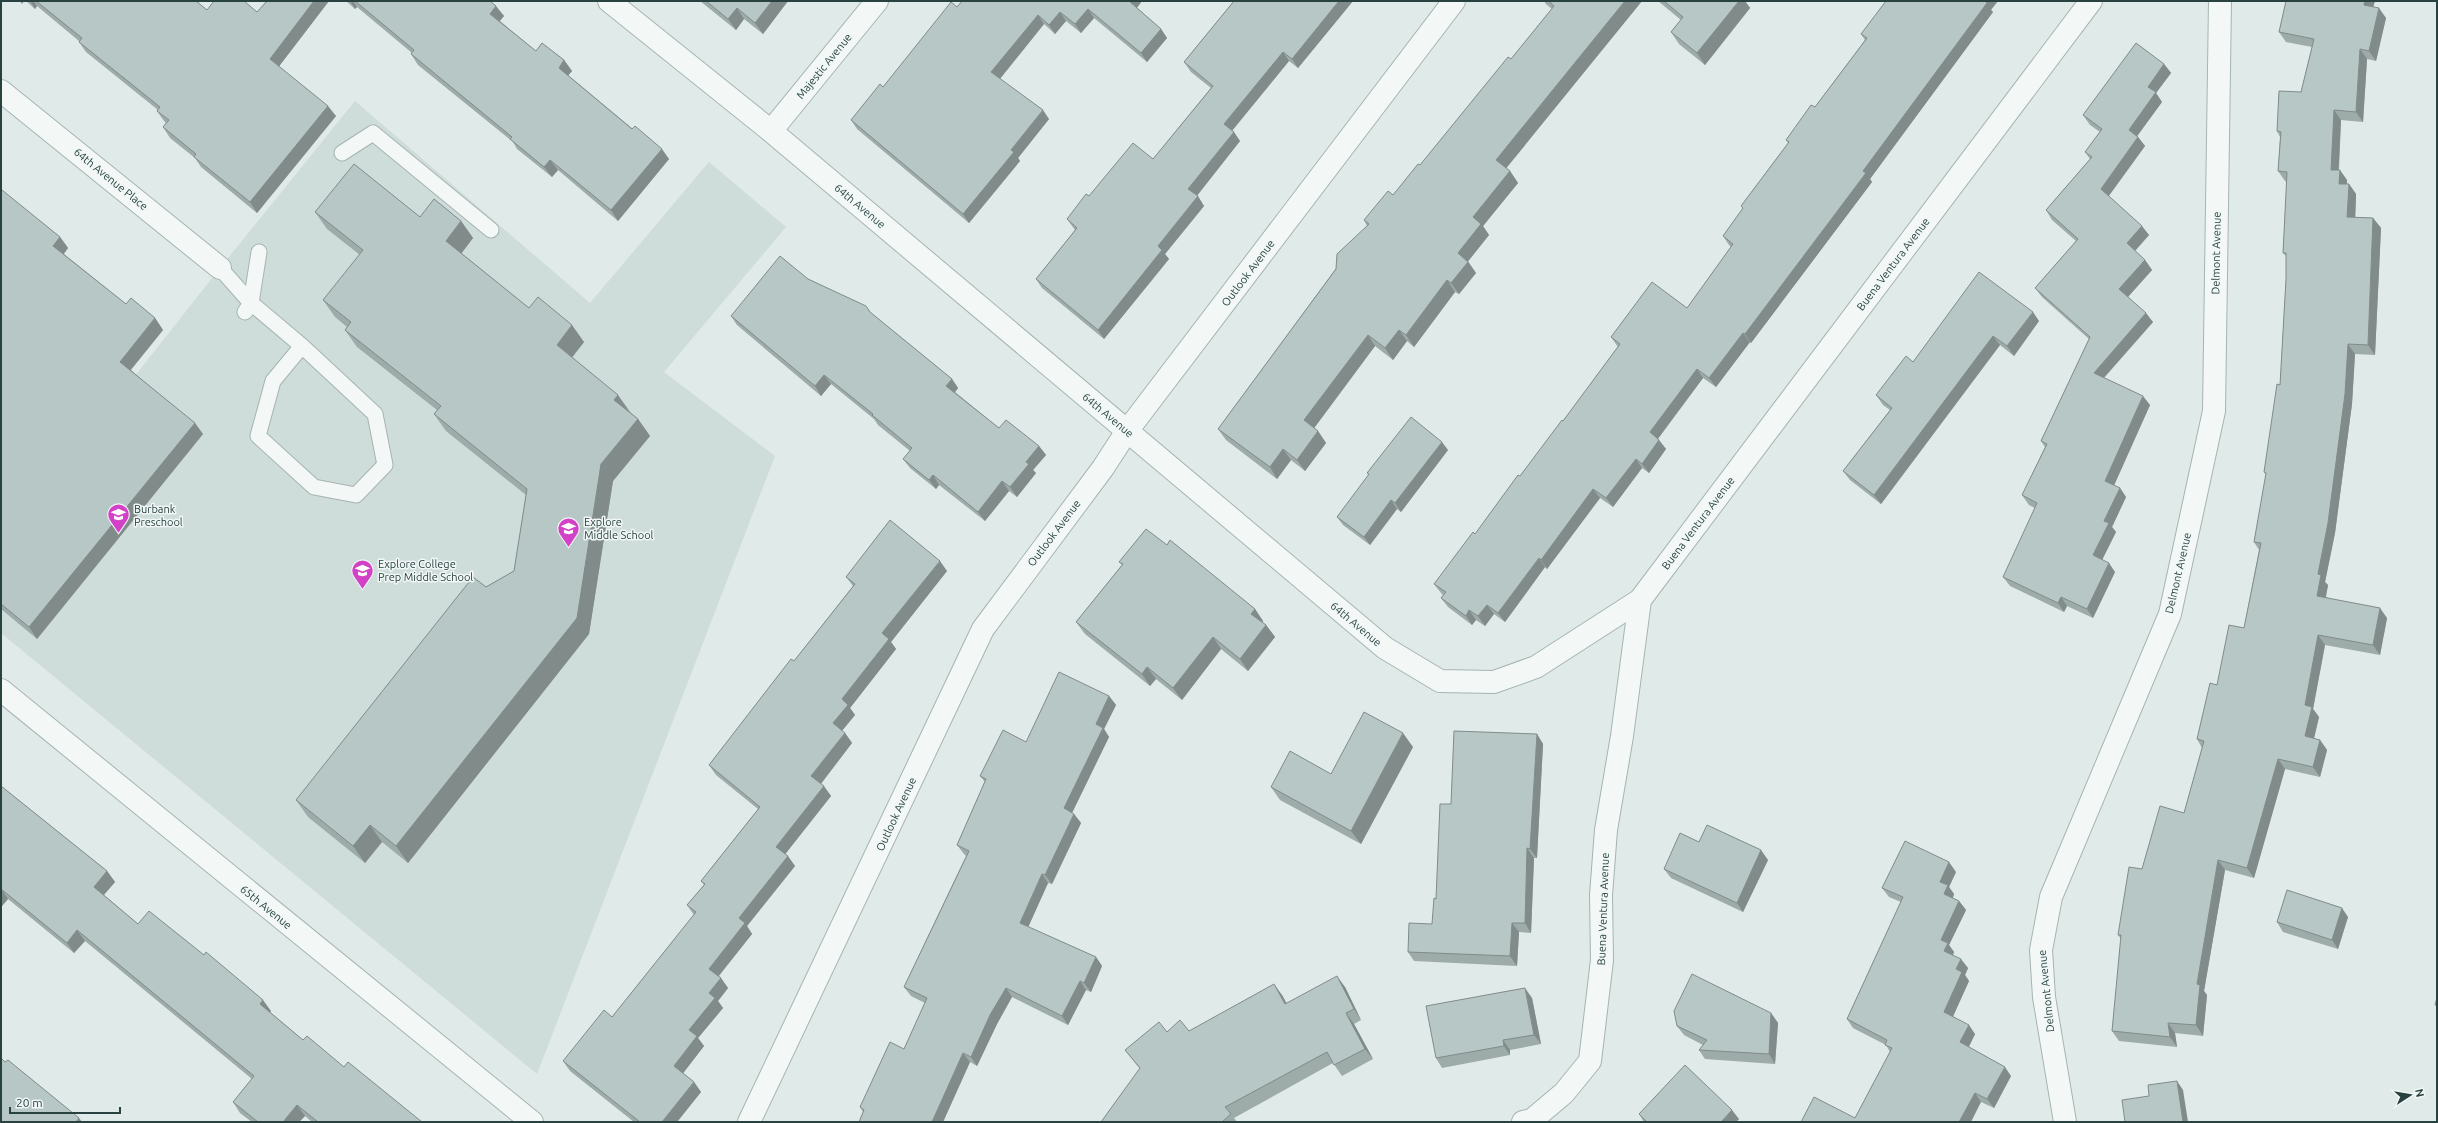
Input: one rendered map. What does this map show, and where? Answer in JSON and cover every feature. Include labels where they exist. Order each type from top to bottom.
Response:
[{"type":"street","name":"64th Avenue","points":[[609,1],[771,131],[1385,648],[1440,681],[1494,682],[1536,667],[1640,600]]},
{"type":"street","name":"Majestic Avenue","points":[[771,131],[877,1]]},
{"type":"street","name":"Outlook Avenue","points":[[749,1122],[983,629],[1103,468],[1127,431],[1454,1]]},
{"type":"street","name":"Buena Ventura Avenue","points":[[1523,1122],[1532,1120],[1564,1093],[1590,1062],[1602,960],[1601,896],[1606,830],[1622,736],[1640,600],[2091,1]]},
{"type":"street","name":"Delmont Avenue","points":[[2065,1122],[2044,997],[2041,950],[2051,897],[2170,614],[2214,411],[2220,1]]},
{"type":"street","name":"64th Avenue Place","points":[[1,91],[220,268]]},
{"type":"street","name":"65th Avenue","points":[[1,690],[526,1120]]},
{"type":"lane","points":[[342,153],[373,133],[491,230]]},
{"type":"lane","points":[[248,308],[259,252]]},
{"type":"lane","points":[[220,268],[248,308],[302,346],[375,414],[385,465],[356,495],[314,486],[258,436],[273,381],[302,346]]},
{"type":"shaded area","name":"Explore College Prep Middle School","points":[[355,101],[590,303],[709,162],[786,227],[664,372],[775,456],[537,1074],[1,633],[1,546],[220,268]]},
{"type":"building","points":[[36,1],[196,1],[207,10],[214,1],[244,1],[257,12],[267,1],[314,1],[270,59],[328,106],[250,202],[194,157],[196,154],[163,127],[169,120],[157,111],[160,107],[79,42],[82,38]]},
{"type":"building","points":[[355,1],[490,1],[496,6],[490,14],[536,51],[542,43],[564,60],[559,68],[632,129],[635,126],[662,149],[611,210],[550,160],[544,167],[510,139],[512,137],[411,54],[414,50]]},
{"type":"building","points":[[706,1],[772,1],[755,23],[737,8],[728,19]]},
{"type":"building","points":[[962,1],[1129,1],[1161,29],[1141,53],[1088,9],[1075,24],[1060,12],[1049,25],[1038,15],[991,72],[1043,110],[1011,150],[1014,152],[963,214],[851,120],[880,84],[883,87],[951,2],[957,7]]},
{"type":"building","points":[[1234,1],[1339,1],[1292,59],[1283,52],[1224,124],[1234,132],[1188,189],[1198,196],[1158,246],[1162,250],[1098,330],[1036,279],[1077,228],[1067,219],[1086,194],[1089,196],[1133,143],[1153,159],[1213,86],[1184,62]]},
{"type":"building","points":[[1549,1],[1625,1],[1496,160],[1510,171],[1473,217],[1481,224],[1458,253],[1468,262],[1451,283],[1447,280],[1406,335],[1399,330],[1385,348],[1368,335],[1304,420],[1318,431],[1297,460],[1283,449],[1270,467],[1218,429],[1336,269],[1337,254],[1369,224],[1364,220],[1388,191],[1393,195],[1418,164],[1420,165],[1508,57],[1511,59],[1554,6]]},
{"type":"building","points":[[1664,1],[1739,1],[1697,53],[1671,32],[1683,17]]},
{"type":"building","points":[[1886,1],[1985,1],[1987,3],[1863,171],[1866,173],[1745,334],[1743,333],[1709,378],[1697,369],[1650,432],[1659,440],[1642,464],[1636,459],[1606,498],[1593,489],[1541,560],[1539,558],[1498,613],[1487,605],[1478,616],[1469,610],[1466,616],[1441,598],[1446,592],[1434,584],[1473,532],[1475,534],[1518,475],[1520,476],[1562,420],[1563,421],[1620,344],[1611,337],[1652,282],[1687,308],[1733,244],[1723,236],[1743,208],[1741,206],[1789,142],[1786,140],[1811,105],[1815,107],[1867,38],[1861,34]]},
{"type":"building","points":[[2286,1],[2365,1],[2364,5],[2379,8],[2369,51],[2360,49],[2356,112],[2334,110],[2331,170],[2340,170],[2339,184],[2349,184],[2347,217],[2373,218],[2368,345],[2348,344],[2345,394],[2328,523],[2318,574],[2321,575],[2317,596],[2380,608],[2373,645],[2318,635],[2305,705],[2312,707],[2305,736],[2320,740],[2313,767],[2278,759],[2247,868],[2218,860],[2197,984],[2200,985],[2196,1025],[2168,1023],[2170,1037],[2112,1031],[2121,935],[2118,935],[2129,867],[2142,869],[2160,806],[2184,813],[2204,741],[2197,739],[2210,683],[2217,685],[2229,625],[2244,628],[2261,543],[2254,542],[2266,473],[2264,472],[2277,384],[2280,385],[2286,279],[2286,253],[2283,253],[2287,172],[2278,171],[2281,132],[2277,131],[2279,91],[2301,92],[2314,39],[2279,32]]},
{"type":"building","points":[[2136,43],[2164,64],[2148,87],[2156,92],[2129,130],[2138,137],[2101,189],[2142,226],[2127,243],[2145,260],[2119,289],[2146,313],[2094,373],[2143,396],[2105,481],[2120,488],[2104,521],[2109,523],[2093,555],[2109,563],[2087,609],[2061,597],[2058,603],[2003,577],[2037,503],[2022,495],[2047,444],[2041,441],[2090,337],[2035,288],[2078,239],[2046,210],[2092,157],[2085,152],[2102,129],[2083,115]]},
{"type":"building","points":[[354,164],[420,217],[434,199],[461,221],[446,241],[529,308],[538,297],[572,325],[557,345],[618,395],[614,400],[638,419],[601,464],[577,618],[396,846],[370,825],[353,846],[296,800],[473,577],[486,587],[514,571],[527,489],[434,414],[441,406],[345,330],[351,322],[323,300],[363,250],[315,212]]},
{"type":"building","points":[[2,190],[60,237],[53,246],[126,304],[131,298],[155,318],[120,362],[195,423],[29,627],[1,604]]},
{"type":"building","points":[[780,256],[808,279],[866,306],[870,312],[952,379],[946,386],[999,428],[1006,420],[1039,446],[1026,462],[1029,464],[1010,487],[1002,481],[978,512],[933,475],[929,480],[903,459],[912,448],[872,415],[873,414],[824,375],[815,386],[731,316]]},
{"type":"building","points":[[1979,272],[2033,312],[2007,346],[1993,336],[1874,495],[1843,471],[1892,408],[1876,395],[1906,356],[1913,362]]},
{"type":"building","points":[[1411,417],[1442,442],[1395,503],[1391,500],[1364,537],[1337,517],[1369,474],[1367,473]]},
{"type":"building","points":[[890,520],[940,561],[882,633],[889,639],[842,699],[848,705],[833,723],[845,733],[811,776],[824,786],[776,847],[788,856],[739,918],[745,923],[709,969],[721,978],[709,993],[715,998],[689,1030],[697,1036],[674,1066],[694,1082],[662,1122],[640,1122],[563,1061],[604,1010],[612,1017],[696,912],[687,905],[705,884],[701,881],[760,807],[709,765],[791,659],[794,661],[855,584],[846,577]]},
{"type":"building","points":[[1146,529],[1167,545],[1170,540],[1255,609],[1251,614],[1266,625],[1240,659],[1213,637],[1173,688],[1147,667],[1142,674],[1076,622],[1123,564],[1119,562]]},
{"type":"building","points":[[1059,672],[1109,696],[1096,724],[1103,728],[1064,808],[1074,814],[1045,875],[1042,874],[1020,923],[1096,957],[1084,983],[1080,981],[1062,1016],[1006,988],[990,1015],[971,1057],[963,1053],[932,1122],[859,1122],[864,1110],[860,1107],[890,1042],[904,1049],[927,998],[904,987],[969,851],[957,845],[986,779],[980,776],[1003,730],[1026,742]]},
{"type":"building","points":[[1364,712],[1403,733],[1351,831],[1271,787],[1290,751],[1331,774]]},
{"type":"building","points":[[1454,731],[1537,734],[1530,849],[1527,848],[1525,923],[1512,923],[1510,956],[1408,952],[1409,923],[1432,924],[1434,898],[1436,899],[1440,804],[1451,804]]},
{"type":"building","points":[[1,786],[107,871],[94,887],[138,924],[149,911],[204,955],[206,952],[263,1000],[260,1004],[303,1040],[307,1036],[344,1067],[348,1062],[422,1122],[318,1122],[297,1105],[283,1122],[258,1122],[233,1102],[254,1076],[77,930],[67,943],[1,889]]},
{"type":"building","points":[[1707,825],[1761,850],[1737,903],[1664,869],[1680,833],[1699,842]]},
{"type":"building","points":[[1905,841],[1949,862],[1940,882],[1948,885],[1944,894],[1959,901],[1941,940],[1948,943],[1944,951],[1961,959],[1956,969],[1962,972],[1944,1012],[1969,1025],[1960,1042],[2005,1067],[1987,1099],[1975,1093],[1959,1122],[1801,1122],[1814,1097],[1855,1118],[1892,1048],[1885,1045],[1887,1040],[1847,1019],[1903,897],[1882,888]]},
{"type":"building","points":[[2287,890],[2342,908],[2332,940],[2277,922]]},
{"type":"building","points":[[1692,974],[1771,1013],[1769,1054],[1699,1050],[1707,1040],[1677,1026],[1674,1011]]},
{"type":"building","points":[[1337,976],[1354,1009],[1346,1013],[1365,1049],[1334,1065],[1327,1052],[1225,1107],[1231,1114],[1222,1122],[1101,1122],[1140,1068],[1125,1050],[1159,1022],[1167,1032],[1180,1020],[1189,1031],[1274,984],[1285,1004]]},
{"type":"building","points":[[1525,988],[1534,1035],[1503,1040],[1504,1046],[1436,1058],[1426,1006]]},
{"type":"building","points":[[1,1058],[5,1062],[8,1060],[79,1118],[76,1122],[1,1122]]},
{"type":"building","points":[[1685,1065],[1732,1110],[1721,1122],[1647,1122],[1639,1114]]},
{"type":"building","points":[[2177,1081],[2183,1122],[2125,1122],[2122,1100],[2149,1096],[2148,1085]]},
{"type":"place","name":"Burbank Preschool","points":[[119,534]]},
{"type":"place","name":"Explore Middle School","points":[[568,548]]},
{"type":"place","name":"Explore College Prep Middle School","points":[[362,590]]}]
